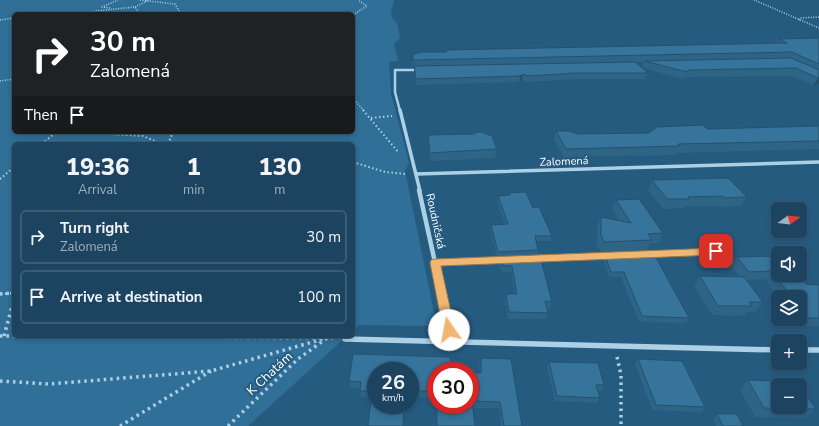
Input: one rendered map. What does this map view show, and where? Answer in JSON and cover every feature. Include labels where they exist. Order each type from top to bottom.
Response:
[{"type":"street","points":[[416,174],[395,92],[395,70],[418,70]]},
{"type":"street","name":"Zalomená","points":[[416,174],[819,162]]},
{"type":"street","name":"Roudničská","points":[[416,174],[452,343]]},
{"type":"street","points":[[646,254],[716,251]]},
{"type":"street","points":[[529,259],[614,255]]},
{"type":"street","points":[[435,263],[513,260]]},
{"type":"street","points":[[346,339],[452,343],[771,350]]},
{"type":"street","points":[[807,350],[819,350]]},
{"type":"path","points":[[116,9],[102,7],[118,0]]},
{"type":"path","points":[[140,0],[146,2],[175,4],[178,11],[176,12]]},
{"type":"path","points":[[86,12],[135,7],[149,0]]},
{"type":"path","points":[[355,14],[367,6],[358,0]]},
{"type":"path","points":[[754,0],[819,28]]},
{"type":"path","points":[[135,7],[139,12]]},
{"type":"path","points":[[799,20],[801,18],[819,17]]},
{"type":"path","points":[[0,20],[12,18]]},
{"type":"path","points":[[0,81],[12,79]]},
{"type":"path","points":[[355,100],[403,158]]},
{"type":"path","points":[[371,118],[401,115]]},
{"type":"path","points":[[44,142],[54,134]]},
{"type":"path","points":[[110,134],[143,136],[157,142]]},
{"type":"path","points":[[355,163],[385,172],[416,174]]},
{"type":"path","points":[[0,179],[12,169]]},
{"type":"path","points":[[0,294],[12,293]]},
{"type":"path","points":[[12,304],[2,336],[12,336]]},
{"type":"path","points":[[0,381],[49,384],[211,371],[327,338],[346,339]]},
{"type":"path","name":"K Chatám","points":[[228,426],[298,358],[327,338]]},
{"type":"path","points":[[614,347],[621,375],[621,426]]},
{"type":"path","points":[[120,426],[211,371]]},
{"type":"shaded area","points":[[0,0],[394,0],[391,13],[392,18],[397,23],[400,38],[394,44],[398,61],[389,62],[391,94],[409,163],[405,171],[436,322],[432,326],[359,325],[355,329],[355,142],[12,142],[12,338],[345,338],[248,426],[0,426]]},
{"type":"building","points":[[819,38],[819,64],[792,52],[413,60],[413,55],[421,52],[447,52],[446,50],[787,43],[778,39]]},
{"type":"building","points":[[791,58],[819,70],[819,78],[796,68],[688,70],[687,72],[645,61]]},
{"type":"building","points":[[635,62],[648,73],[575,73],[528,76],[523,74],[520,76],[416,79],[414,66]]},
{"type":"building","points":[[703,125],[707,129],[819,126],[819,141],[678,144],[680,146],[566,149],[556,131],[569,131],[577,134],[649,133],[657,127]]},
{"type":"building","points":[[482,132],[492,136],[497,149],[430,153],[428,135],[473,134]]},
{"type":"building","points":[[728,178],[747,197],[724,198],[723,196],[667,199],[652,180]]},
{"type":"building","points":[[526,192],[533,208],[539,207],[552,236],[535,236],[538,250],[498,252],[491,225],[508,224],[498,196],[510,195],[509,193]]},
{"type":"building","points":[[639,199],[663,233],[648,234],[652,240],[604,242],[601,235],[601,217],[631,223],[616,200]]},
{"type":"building","points":[[653,252],[689,318],[642,316],[624,272],[611,272],[605,255]]},
{"type":"building","points":[[540,256],[552,302],[545,301],[548,313],[509,312],[506,294],[517,294],[512,266],[503,266],[500,257]]},
{"type":"building","points":[[771,256],[771,271],[749,272],[737,257]]},
{"type":"building","points":[[700,276],[744,277],[763,302],[749,302],[752,306],[718,306]]},
{"type":"building","points":[[780,282],[804,282],[806,284],[819,285],[819,318],[807,318],[807,290],[786,290]]},
{"type":"building","points":[[353,354],[450,357],[450,362],[427,362],[427,391],[419,391],[419,362],[367,362],[367,391],[360,391],[361,382],[349,381]]},
{"type":"building","points":[[481,358],[511,359],[522,426],[504,426],[500,402],[479,401],[479,373],[481,373]]},
{"type":"building","points":[[638,359],[682,361],[705,407],[656,405]]},
{"type":"building","points":[[549,362],[598,363],[604,385],[596,385],[600,398],[557,396]]},
{"type":"building","points":[[748,380],[771,381],[771,408],[764,408]]},
{"type":"building","points":[[807,396],[816,409],[807,409]]},
{"type":"building","points":[[369,414],[404,414],[403,426],[368,426]]},
{"type":"building","points":[[437,414],[474,414],[475,426],[437,426]]},
{"type":"building","points":[[717,414],[737,414],[743,426],[723,426]]},
{"type":"route","points":[[449,330],[435,263],[716,251]]}]
